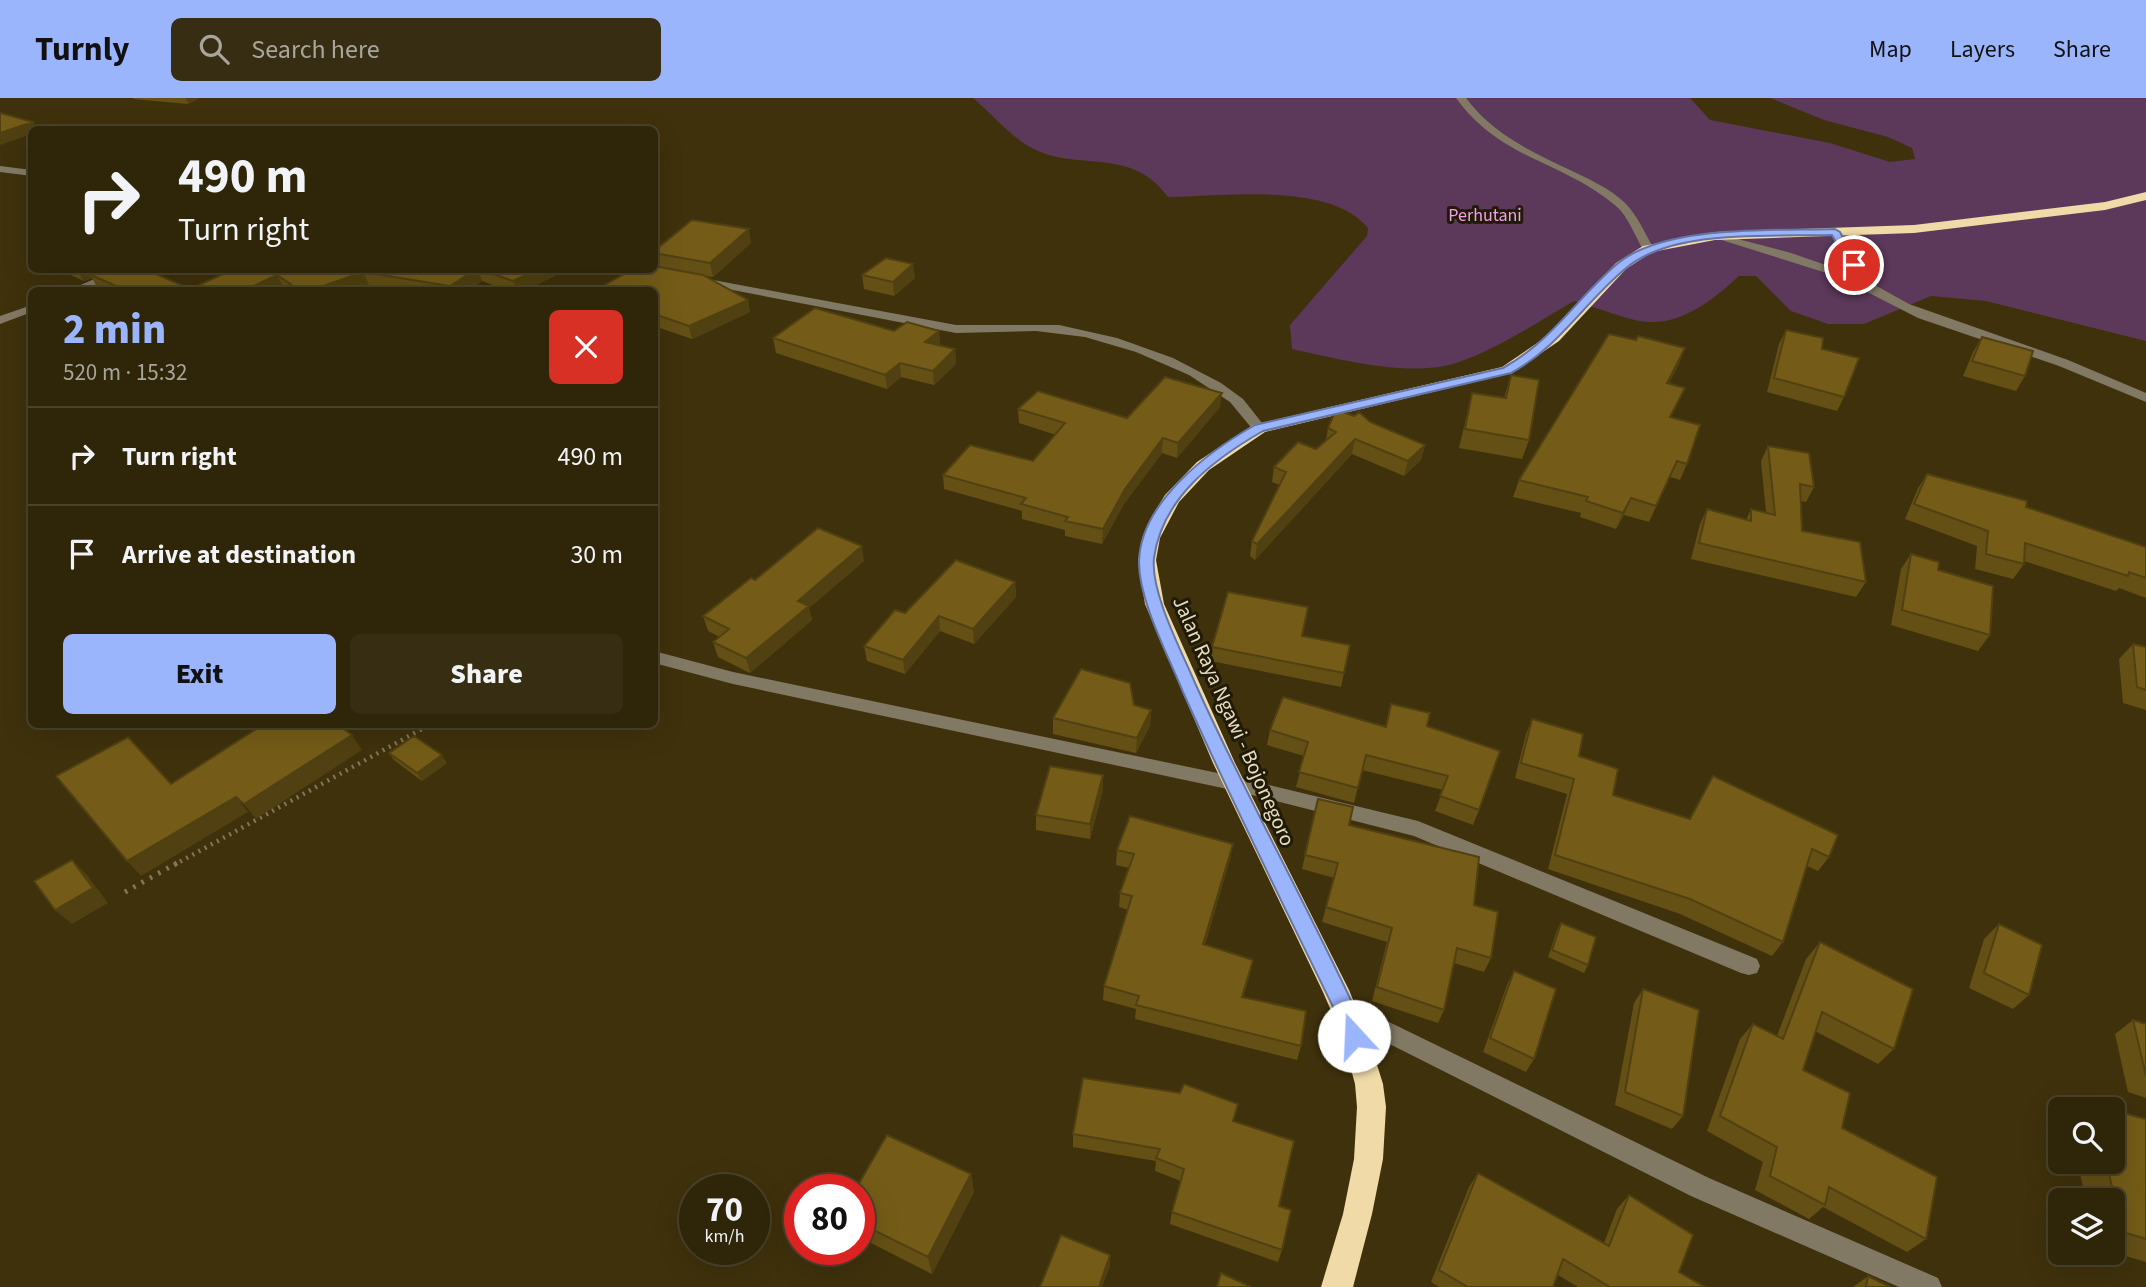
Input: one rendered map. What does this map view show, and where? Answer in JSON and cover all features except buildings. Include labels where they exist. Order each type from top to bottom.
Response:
[{"type":"highway","name":"Jalan Raya Ngawi - Bojonegoro","points":[[1337,1287],[1353,1234],[1370,1139],[1369,1086],[1346,1011],[1232,783],[1158,616],[1146,562],[1153,531],[1180,488],[1224,448],[1259,428],[1507,370],[1527,359],[1554,338],[1621,266],[1648,249],[1715,236],[1914,229],[2105,206],[2146,196]]},
{"type":"street","points":[[1461,98],[1470,113],[1486,128],[1621,205],[1648,249]]},
{"type":"street","points":[[0,169],[28,172]]},
{"type":"street","points":[[1835,232],[1859,281]]},
{"type":"street","points":[[1715,236],[1787,255],[1859,281],[1919,314],[2020,347],[2146,398]]},
{"type":"street","points":[[82,287],[117,273]]},
{"type":"street","points":[[658,273],[945,328],[977,332],[1036,327],[1081,331],[1203,377],[1236,400],[1259,428]]},
{"type":"street","points":[[0,320],[28,310]]},
{"type":"street","points":[[658,658],[733,678],[1232,783],[1418,830],[1749,966]]},
{"type":"street","points":[[1346,1011],[1700,1187],[1929,1287]]},
{"type":"path","points":[[125,892],[424,728]]},
{"type":"green space","name":"Perhutani","points":[[973,98],[1690,98],[1710,120],[1830,143],[1890,162],[1915,159],[1912,148],[1888,137],[1824,120],[1770,98],[2146,98],[2146,341],[1986,301],[1931,296],[1864,324],[1828,324],[1791,311],[1756,276],[1739,276],[1698,308],[1661,322],[1633,319],[1574,301],[1516,335],[1456,363],[1417,369],[1331,358],[1292,349],[1290,325],[1367,236],[1368,228],[1351,213],[1329,203],[1275,195],[1168,197],[1153,181],[1137,171],[1120,165],[1048,154],[1030,147],[1008,131]]},
{"type":"route","points":[[1354,1036],[1346,1011],[1232,783],[1158,616],[1146,562],[1153,531],[1180,488],[1224,448],[1259,428],[1507,370],[1527,359],[1554,338],[1621,266],[1648,249],[1715,236],[1835,232],[1854,265]]}]
